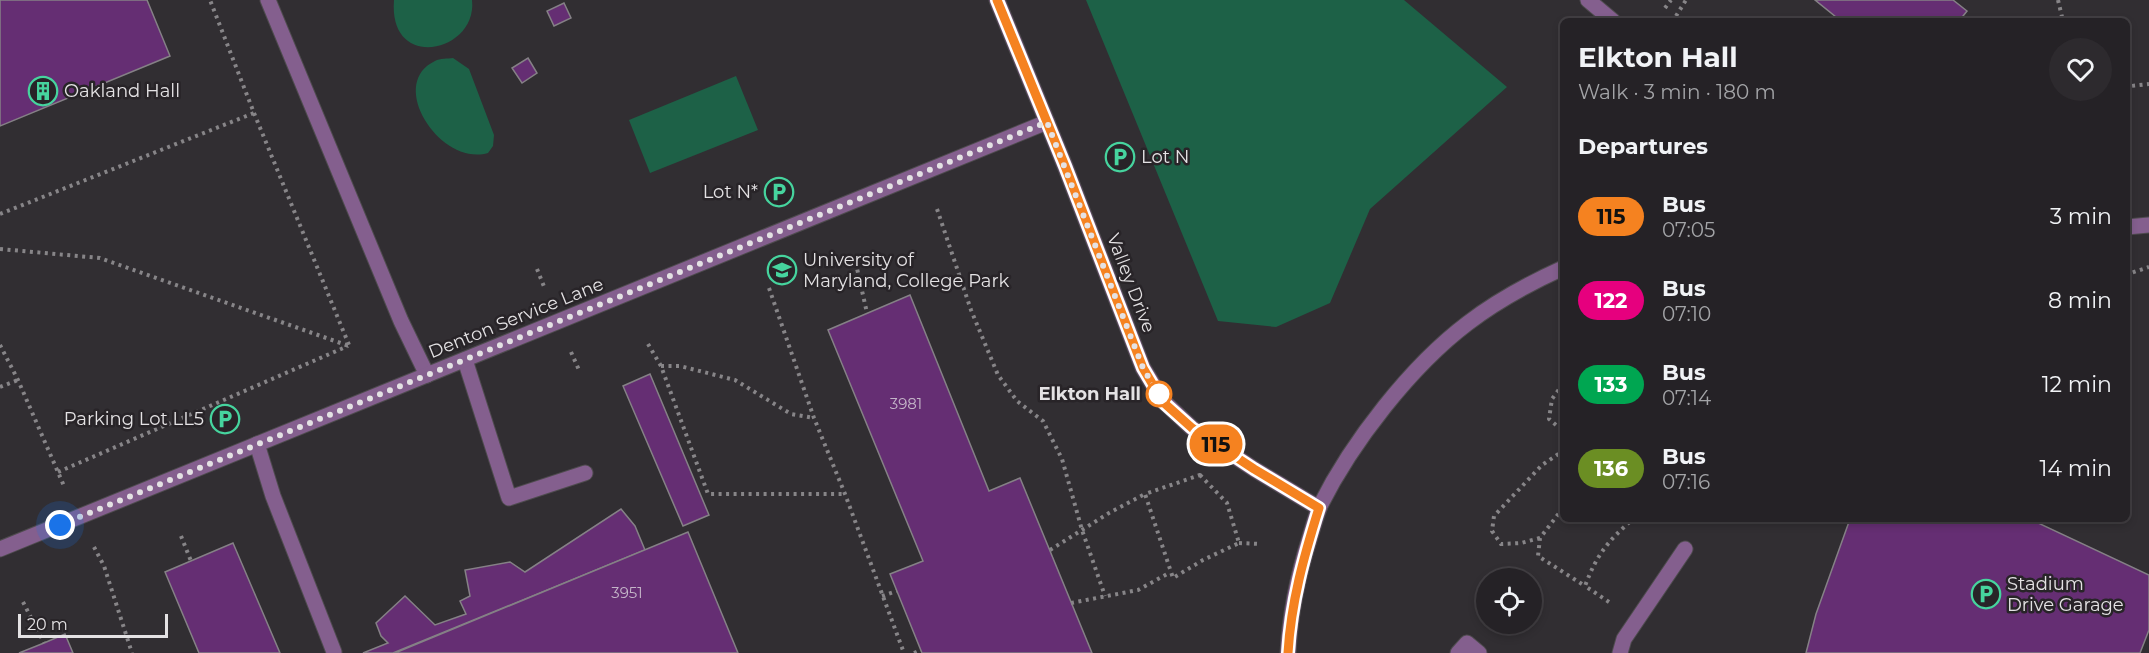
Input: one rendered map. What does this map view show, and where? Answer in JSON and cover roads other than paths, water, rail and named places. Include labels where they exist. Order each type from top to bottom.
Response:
[{"type":"street","points":[[268,0],[401,321],[427,375]]},
{"type":"street","name":"Valley Drive","points":[[998,0],[1143,368],[1163,402],[1192,428],[1319,508]]},
{"type":"street","points":[[1588,0],[1609,18]]},
{"type":"street","name":"Denton Service Lane","points":[[0,549],[1047,122]]},
{"type":"street","points":[[2130,227],[2149,225]]},
{"type":"street","points":[[1288,653],[1290,618],[1302,564],[1319,508],[1354,449],[1385,406],[1428,360],[1468,323],[1524,286],[1560,269]]},
{"type":"street","points":[[465,360],[509,498],[585,472]]},
{"type":"street","points":[[257,444],[273,496],[334,652]]},
{"type":"street","points":[[1620,653],[1624,639],[1685,549]]},
{"type":"street","points":[[1458,653],[1467,643],[1479,653]]},
{"type":"place","name":"Oakland Hall","points":[[43,91]]},
{"type":"place","name":"Lot N","points":[[1120,157]]},
{"type":"place","name":"Lot N*","points":[[779,192]]},
{"type":"place","name":"University of Maryland, College Park","points":[[782,270]]},
{"type":"place","name":"Elkton Hall","points":[[1159,394]]},
{"type":"place","name":"Parking Lot LL5","points":[[225,419]]},
{"type":"place","name":"Stadium Drive Garage","points":[[1986,594]]}]
